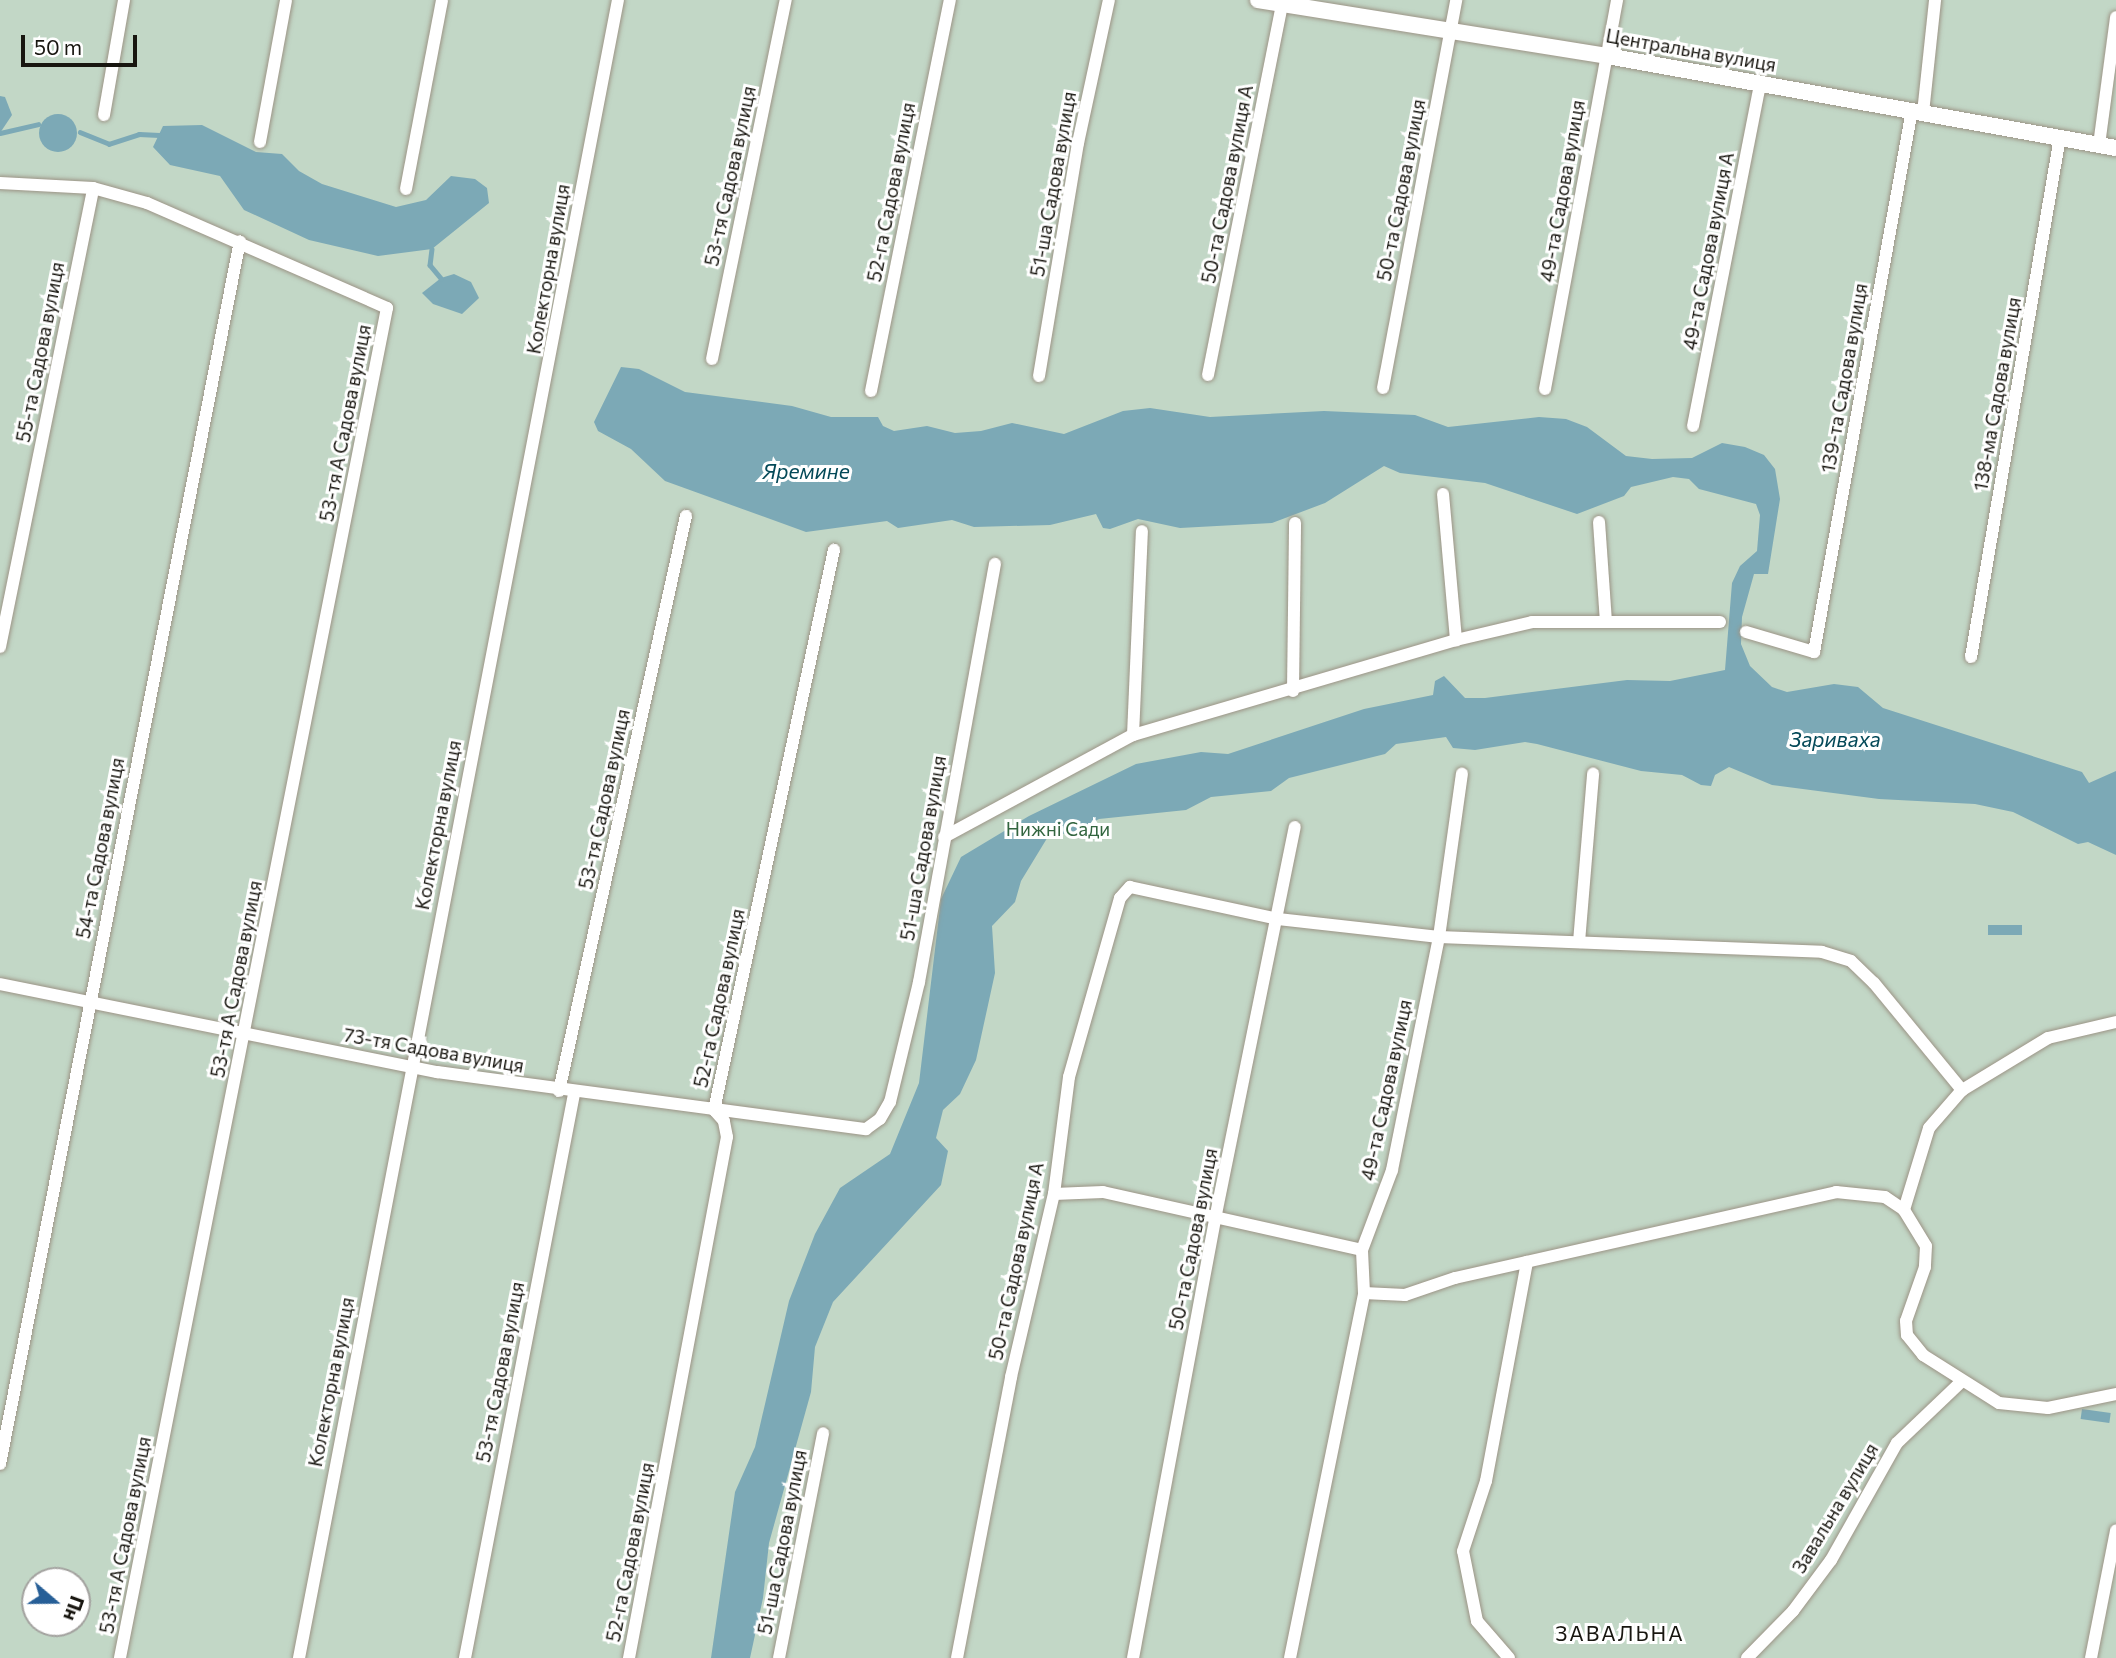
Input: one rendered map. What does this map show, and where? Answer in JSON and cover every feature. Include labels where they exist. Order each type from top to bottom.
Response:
[{"type":"street","points":[[104,115],[124,0]]},
{"type":"street","points":[[260,142],[286,0]]},
{"type":"street","points":[[406,189],[442,0]]},
{"type":"street","name":"Колекторна вулиця","points":[[299,1658],[410,1067],[539,427],[618,0]]},
{"type":"street","name":"53-тя Садова вулиця","points":[[712,359],[786,0]]},
{"type":"street","name":"52-га Садова вулиця","points":[[871,391],[950,0]]},
{"type":"street","name":"51-ша Садова вулиця","points":[[1039,376],[1078,143],[1109,0]]},
{"type":"street","name":"Центральна вулиця","points":[[1258,0],[1607,55],[2116,148]]},
{"type":"street","name":"50-та Садова вулиця","points":[[1383,388],[1457,0]]},
{"type":"street","name":"49-та Садова вулиця","points":[[1545,389],[1618,0]]},
{"type":"street","name":"139-та Садова вулиця","points":[[1746,632],[1814,652],[1918,111],[1935,0]]},
{"type":"street","name":"50-та Садова вулиця А","points":[[1208,375],[1283,2]]},
{"type":"street","points":[[2099,145],[2116,17]]},
{"type":"street","name":"49-та Садова вулиця А","points":[[1693,426],[1760,84]]},
{"type":"street","name":"138-ма Садова вулиця","points":[[1971,657],[2060,137]]},
{"type":"street","points":[[0,183],[93,188],[147,203],[240,241]]},
{"type":"street","name":"55-та Садова вулиця","points":[[0,647],[93,188]]},
{"type":"street","name":"53-тя А Садова вулиця","points":[[120,1658],[387,308],[240,241]]},
{"type":"street","name":"54-та Садова вулиця","points":[[0,1464],[240,241]]},
{"type":"street","points":[[1443,494],[1456,640]]},
{"type":"street","name":"53-тя Садова вулиця","points":[[559,1091],[686,516]]},
{"type":"street","points":[[1599,522],[1606,622]]},
{"type":"street","points":[[1293,691],[1295,523]]},
{"type":"street","points":[[1133,735],[1142,531]]},
{"type":"street","name":"52-га Садова вулиця","points":[[629,1658],[727,1137],[724,1121],[714,1110],[834,550]]},
{"type":"street","name":"51-ша Садова вулиця","points":[[866,1129],[880,1119],[890,1102],[919,982],[995,564]]},
{"type":"street","points":[[944,837],[1133,735],[1293,691],[1456,640],[1532,622],[1720,622]]},
{"type":"street","name":"49-та Садова вулиця","points":[[1290,1658],[1364,1293],[1362,1250],[1392,1170],[1439,937],[1462,774]]},
{"type":"street","points":[[1579,943],[1593,774]]},
{"type":"street","name":"50-та Садова вулиця","points":[[1133,1658],[1215,1219],[1295,827]]},
{"type":"street","name":"50-та Садова вулиця А","points":[[957,1658],[1011,1377],[1054,1194],[1069,1077],[1120,898],[1125,890],[1137,888],[1278,919]]},
{"type":"street","points":[[1278,919],[1439,937],[1822,952],[1851,961],[1904,1015],[1962,1090]]},
{"type":"street","name":"73-тя Садова вулиця","points":[[0,984],[410,1067],[574,1094],[866,1129]]},
{"type":"street","points":[[1905,1209],[1929,1128],[1962,1090],[2048,1038],[2116,1022]]},
{"type":"street","name":"53-тя Садова вулиця","points":[[465,1658],[574,1094]]},
{"type":"street","points":[[1054,1194],[1103,1192],[1362,1250]]},
{"type":"street","points":[[1364,1293],[1405,1294],[1527,1262],[1836,1192],[1885,1197],[1905,1209],[1926,1246],[1925,1267],[1906,1321],[1907,1335],[1923,1355],[1961,1382],[1999,1403],[2048,1408],[2116,1394]]},
{"type":"street","points":[[1509,1658],[1477,1620],[1462,1551],[1486,1481],[1527,1262]]},
{"type":"street","name":"Завальна вулиця","points":[[1747,1658],[1793,1611],[1831,1560],[1897,1443],[1961,1382]]},
{"type":"street","name":"51-ша Садова вулиця","points":[[779,1658],[823,1433]]},
{"type":"street","points":[[2091,1658],[2116,1530]]},
{"type":"green space","name":"Нижні Сади","points":[[0,0],[2116,0],[2116,1658],[0,1658]]},
{"type":"water","points":[[0,96],[5,97],[12,115],[0,133]]},
{"type":"water","points":[[58,114],[71,120],[77,133],[71,146],[58,152],[45,146],[39,133],[45,120]]},
{"type":"water","points":[[202,125],[256,152],[282,154],[299,171],[322,184],[396,207],[426,200],[451,176],[475,179],[487,188],[489,203],[432,249],[378,256],[309,240],[244,210],[220,176],[170,165],[153,147],[163,126]]},
{"type":"water","points":[[454,274],[471,282],[479,298],[462,314],[433,304],[422,293],[441,278]]},
{"type":"water","points":[[621,367],[639,369],[685,392],[792,406],[831,417],[878,417],[883,426],[894,431],[927,426],[955,433],[981,431],[1012,423],[1064,434],[1123,411],[1150,408],[1210,417],[1324,411],[1415,415],[1448,427],[1539,417],[1566,419],[1587,427],[1626,456],[1652,459],[1692,458],[1722,443],[1745,447],[1764,455],[1775,469],[1780,499],[1768,574],[1754,574],[1742,617],[1741,644],[1750,666],[1772,687],[1787,692],[1834,684],[1858,687],[1883,708],[2082,772],[2089,783],[2116,771],[2116,855],[2088,842],[2078,844],[2013,812],[1975,804],[1879,799],[1772,785],[1729,767],[1715,775],[1711,786],[1701,785],[1682,775],[1641,771],[1537,744],[1525,742],[1475,750],[1453,748],[1446,737],[1396,744],[1385,754],[1289,778],[1271,791],[1211,797],[1186,810],[1099,819],[1071,833],[1049,835],[1021,881],[1015,902],[992,926],[995,973],[976,1060],[960,1094],[943,1110],[936,1138],[948,1151],[941,1185],[833,1302],[815,1347],[811,1392],[769,1543],[763,1598],[750,1658],[711,1658],[735,1492],[755,1447],[789,1301],[815,1234],[840,1188],[890,1154],[919,1083],[941,899],[961,857],[1029,816],[1136,764],[1201,752],[1228,754],[1364,709],[1433,695],[1435,681],[1444,676],[1465,698],[1485,698],[1627,680],[1670,681],[1725,670],[1732,583],[1740,566],[1757,551],[1760,515],[1756,504],[1699,489],[1689,479],[1673,477],[1631,487],[1624,496],[1577,514],[1485,483],[1400,473],[1384,466],[1325,503],[1272,523],[1180,528],[1138,519],[1110,529],[1103,528],[1096,514],[1050,525],[974,527],[952,520],[898,528],[887,521],[806,532],[665,481],[631,449],[598,431],[594,422]]},
{"type":"water","points":[[1988,925],[2022,925],[2022,935],[1988,935]]},
{"type":"water","points":[[2082,1409],[2111,1413],[2109,1423],[2081,1419]]},
{"type":"waterway","points":[[0,133],[38,124]]},
{"type":"waterway","points":[[80,132],[109,144],[139,134],[159,135]]},
{"type":"waterway","points":[[432,249],[430,265],[441,278]]},
{"type":"district","name":"ЗАВАЛЬНА","points":[[1620,1633]]},
{"type":"water label","name":"Яремине","points":[[806,471]]},
{"type":"water label","name":"Зариваха","points":[[1835,739]]}]
